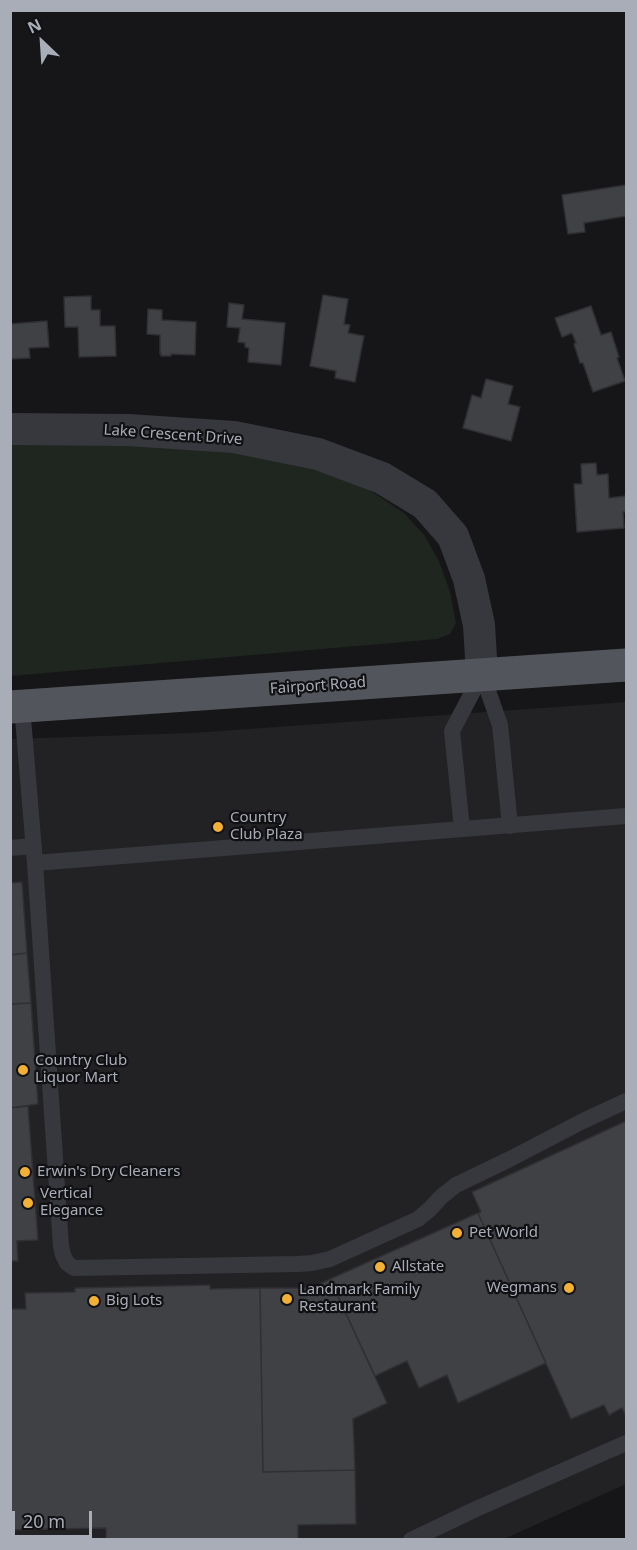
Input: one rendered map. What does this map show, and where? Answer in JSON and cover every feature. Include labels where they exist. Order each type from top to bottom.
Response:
[{"type":"main road","name":"Fairport Road","points":[[16,707],[627,665]]},
{"type":"street","name":"Lake Crescent Drive","points":[[10,429],[128,430],[234,437],[318,454],[382,478],[425,504],[453,536],[469,579],[479,625],[482,674]]},
{"type":"lane","points":[[482,674],[500,725],[510,826]]},
{"type":"lane","points":[[462,830],[452,731],[482,674]]},
{"type":"lane","points":[[16,707],[35,855],[61,1246],[63,1255],[74,1268],[298,1264],[330,1259],[418,1219],[456,1185],[627,1101]]},
{"type":"lane","points":[[10,848],[35,855],[462,830],[627,816]]},
{"type":"lane","points":[[411,1539],[627,1443]]},
{"type":"shaded area","points":[[10,441],[210,445],[298,461],[359,483],[404,513],[424,535],[439,561],[450,592],[456,623],[450,634],[437,639],[11,676]]},
{"type":"shaded area","name":"Country Club Plaza","points":[[626,702],[626,1484],[504,1539],[11,1539],[10,739],[192,733]]},
{"type":"building","points":[[626,185],[626,216],[584,223],[585,232],[568,234],[562,195]]},
{"type":"building","points":[[323,295],[348,299],[344,324],[350,325],[348,333],[364,336],[355,382],[335,378],[336,371],[310,366]]},
{"type":"building","points":[[91,296],[91,310],[100,310],[100,326],[115,326],[116,356],[79,357],[78,327],[65,327],[64,297]]},
{"type":"building","points":[[229,303],[244,305],[242,319],[285,323],[281,365],[248,362],[249,348],[245,347],[245,343],[238,342],[240,328],[227,327]]},
{"type":"building","points":[[591,306],[601,335],[611,332],[625,381],[593,392],[583,363],[580,363],[572,333],[562,337],[555,318]]},
{"type":"building","points":[[148,309],[162,310],[162,320],[196,322],[195,355],[161,356],[160,335],[147,334]]},
{"type":"building","points":[[47,321],[49,347],[29,348],[30,358],[10,359],[10,324]]},
{"type":"building","points":[[486,379],[513,386],[508,404],[520,407],[511,441],[463,428],[472,395],[481,398]]},
{"type":"building","points":[[596,463],[597,475],[608,474],[609,498],[626,496],[626,512],[623,512],[624,528],[577,532],[574,484],[582,484],[581,464]]},
{"type":"building","points":[[22,882],[27,953],[10,955],[10,883]]},
{"type":"building","points":[[27,953],[31,1003],[10,1004],[10,955]]},
{"type":"building","points":[[31,1003],[38,1104],[10,1108],[10,1004]]},
{"type":"building","points":[[28,1106],[38,1240],[17,1241],[18,1261],[10,1261],[10,1108]]},
{"type":"building","name":"Wegmans","points":[[626,1121],[626,1413],[622,1408],[609,1415],[604,1405],[571,1419],[478,1213],[481,1212],[472,1192]]},
{"type":"building","points":[[478,1213],[546,1363],[458,1403],[447,1375],[419,1388],[407,1361],[375,1376],[330,1279]]},
{"type":"building","points":[[330,1279],[387,1403],[353,1419],[355,1470],[263,1472],[260,1288],[312,1288]]},
{"type":"building","points":[[210,1285],[210,1289],[260,1288],[263,1472],[355,1470],[356,1524],[298,1525],[298,1540],[106,1540],[106,1528],[10,1530],[10,1309],[26,1309],[25,1293],[75,1292],[75,1288]]},
{"type":"place","name":"Country Club Plaza","points":[[218,827]]},
{"type":"place","name":"Country Club Liquor Mart","points":[[23,1070]]},
{"type":"place","name":"Erwin's Dry Cleaners","points":[[25,1172]]},
{"type":"place","name":"Vertical Elegance","points":[[28,1203]]},
{"type":"place","name":"Pet World","points":[[457,1233]]},
{"type":"place","name":"Allstate","points":[[380,1267]]},
{"type":"place","name":"Wegmans","points":[[569,1288]]},
{"type":"place","name":"Landmark Family Restaurant","points":[[287,1299]]},
{"type":"place","name":"Big Lots","points":[[94,1301]]}]
